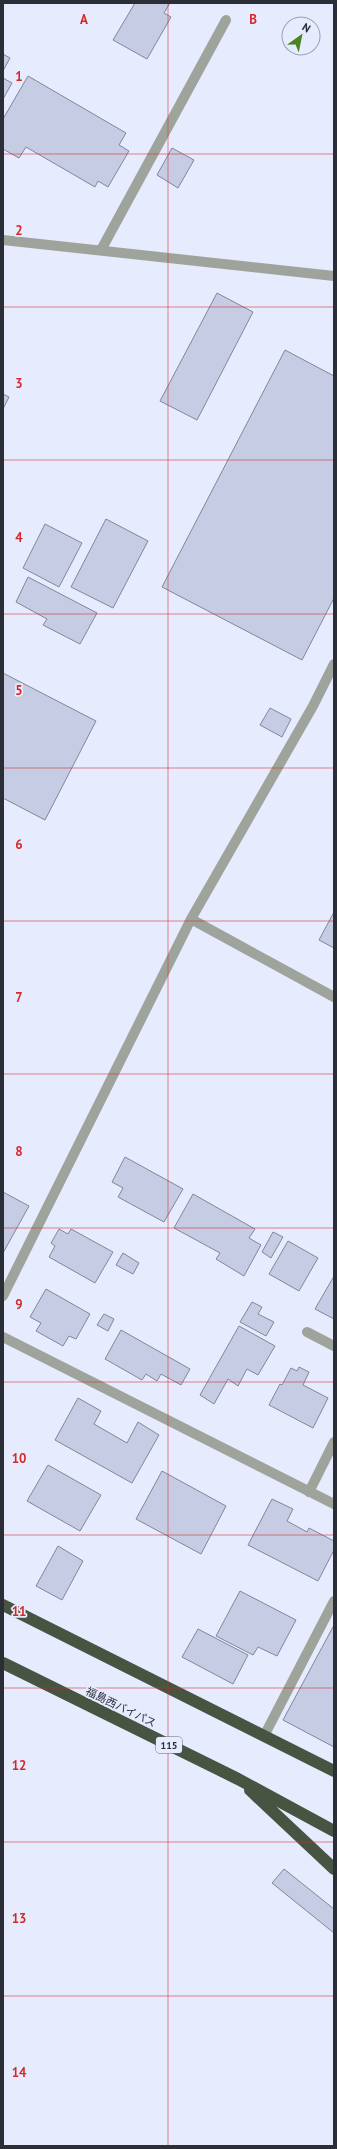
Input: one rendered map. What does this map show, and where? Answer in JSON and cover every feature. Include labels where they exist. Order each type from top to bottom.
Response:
[{"type":"highway","points":[[3,1605],[334,1771]]},
{"type":"highway","name":"福島西バイパス","points":[[3,1663],[238,1779],[334,1831]]},
{"type":"highway","points":[[238,1779],[334,1869]]},
{"type":"street","points":[[101,250],[226,20]]},
{"type":"street","points":[[3,240],[334,276]]},
{"type":"street","points":[[3,1296],[191,920],[313,706],[334,664]]},
{"type":"street","points":[[191,920],[334,997]]},
{"type":"street","points":[[307,1332],[334,1346]]},
{"type":"street","points":[[3,1337],[334,1504]]},
{"type":"street","points":[[309,1492],[334,1442]]},
{"type":"street","points":[[264,1736],[334,1601]]},
{"type":"building","points":[[135,3],[170,3],[164,13],[171,17],[147,59],[113,40]]},
{"type":"building","points":[[3,54],[10,58],[3,71]]},
{"type":"building","points":[[28,76],[126,133],[119,145],[129,151],[108,187],[98,181],[95,187],[26,147],[19,158],[3,149],[3,119]]},
{"type":"building","points":[[3,78],[12,83],[3,99]]},
{"type":"building","points":[[172,148],[194,160],[178,188],[157,175]]},
{"type":"building","points":[[217,293],[253,312],[197,420],[160,401]]},
{"type":"building","points":[[285,350],[334,376],[334,598],[302,660],[162,587]]},
{"type":"building","points":[[3,394],[9,397],[3,409]]},
{"type":"building","points":[[106,519],[148,541],[113,608],[71,587]]},
{"type":"building","points":[[45,524],[82,543],[59,587],[23,568]]},
{"type":"building","points":[[28,577],[97,613],[80,644],[43,625],[47,619],[16,602]]},
{"type":"building","points":[[3,673],[96,721],[45,820],[3,798]]},
{"type":"building","points":[[270,708],[291,719],[282,737],[260,725]]},
{"type":"building","points":[[334,912],[334,948],[319,940]]},
{"type":"building","points":[[125,1157],[183,1189],[164,1222],[118,1197],[123,1188],[112,1182]]},
{"type":"building","points":[[3,1192],[29,1206],[3,1253]]},
{"type":"building","points":[[193,1194],[255,1229],[249,1238],[261,1245],[244,1276],[216,1259],[220,1253],[174,1228]]},
{"type":"building","points":[[59,1229],[68,1234],[71,1229],[113,1252],[95,1283],[49,1257],[55,1246],[51,1243]]},
{"type":"building","points":[[273,1232],[283,1237],[271,1258],[262,1252]]},
{"type":"building","points":[[288,1241],[318,1258],[299,1291],[269,1274]]},
{"type":"building","points":[[123,1253],[139,1263],[133,1274],[116,1265]]},
{"type":"building","points":[[334,1276],[334,1319],[315,1309]]},
{"type":"building","points":[[46,1289],[90,1314],[76,1339],[69,1336],[63,1346],[36,1331],[41,1323],[30,1317]]},
{"type":"building","points":[[252,1302],[262,1307],[258,1314],[274,1322],[266,1336],[240,1322]]},
{"type":"building","points":[[104,1314],[114,1319],[108,1331],[97,1325]]},
{"type":"building","points":[[239,1326],[275,1346],[258,1375],[247,1369],[238,1386],[228,1379],[214,1404],[200,1395]]},
{"type":"building","points":[[121,1330],[190,1369],[181,1385],[161,1374],[157,1381],[146,1374],[142,1380],[105,1359]]},
{"type":"building","points":[[299,1367],[309,1372],[303,1385],[328,1398],[313,1428],[269,1405],[280,1384],[282,1385],[291,1368],[297,1371]]},
{"type":"building","points":[[78,1398],[101,1411],[94,1424],[127,1443],[138,1422],[159,1435],[132,1483],[55,1440]]},
{"type":"building","points":[[48,1465],[101,1495],[80,1531],[27,1501]]},
{"type":"building","points":[[162,1471],[226,1506],[201,1554],[136,1519]]},
{"type":"building","points":[[272,1499],[293,1509],[287,1521],[307,1532],[309,1528],[334,1541],[334,1550],[318,1581],[248,1545]]},
{"type":"building","points":[[58,1546],[83,1561],[62,1600],[36,1586]]},
{"type":"building","points":[[240,1591],[296,1620],[277,1656],[258,1647],[253,1655],[216,1636]]},
{"type":"building","points":[[334,1625],[334,1747],[283,1720]]},
{"type":"building","points":[[198,1629],[248,1655],[233,1684],[182,1657]]},
{"type":"building","points":[[284,1869],[334,1909],[334,1933],[272,1883]]}]
